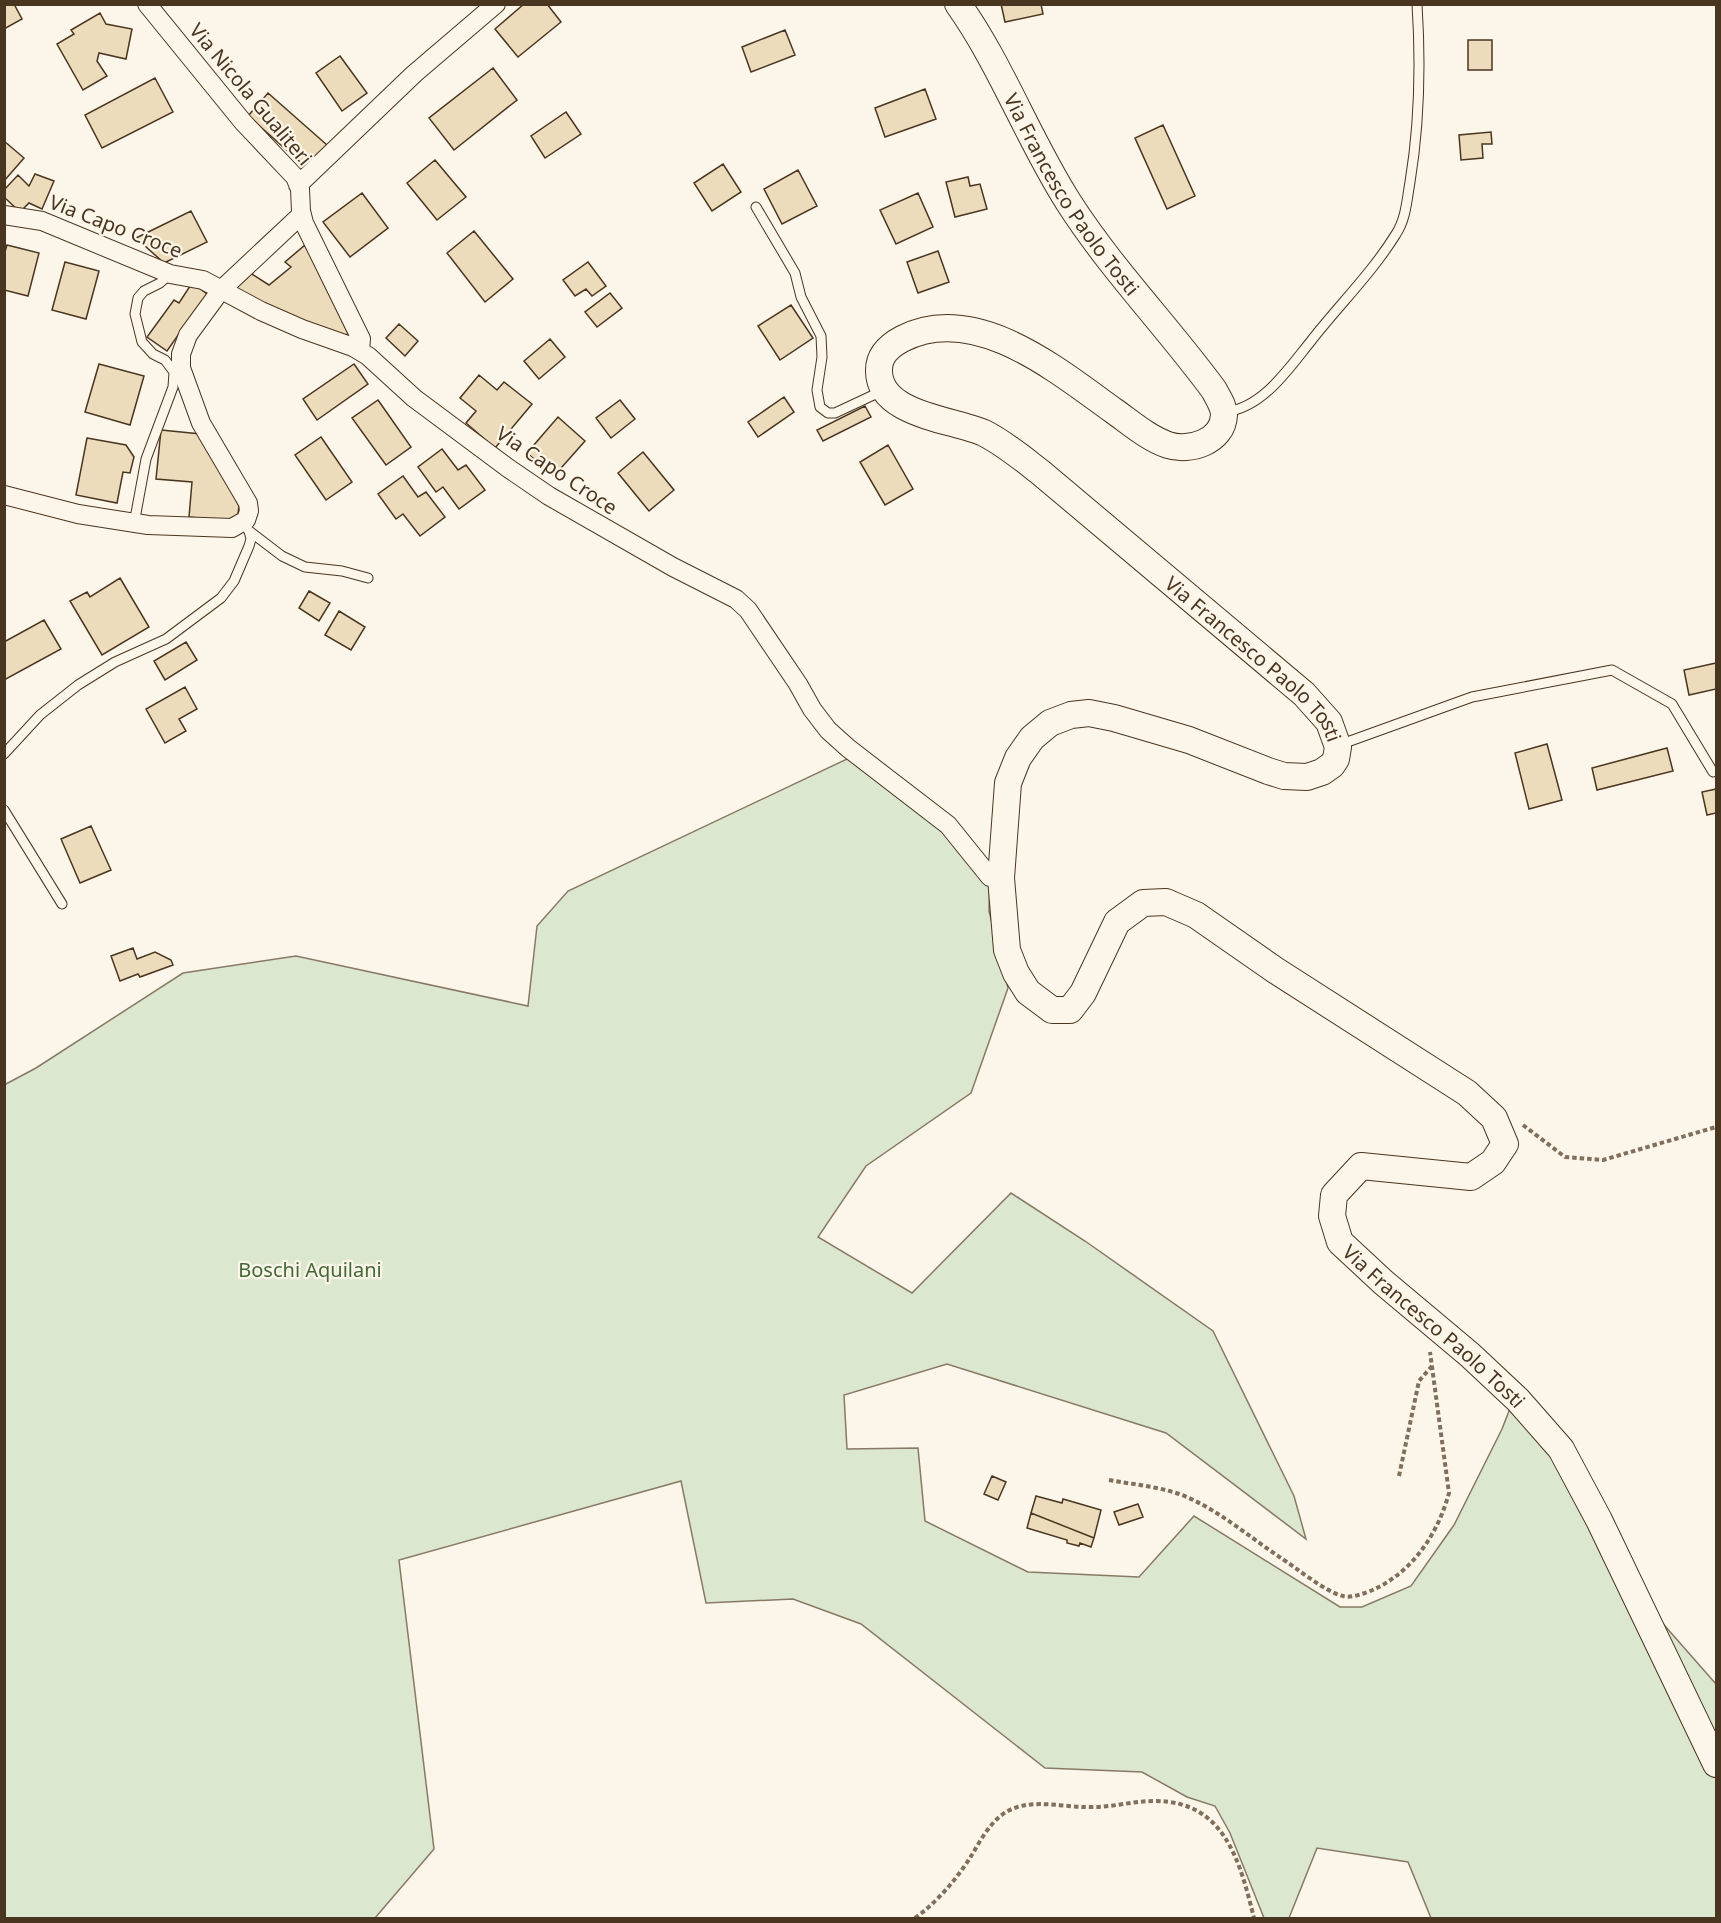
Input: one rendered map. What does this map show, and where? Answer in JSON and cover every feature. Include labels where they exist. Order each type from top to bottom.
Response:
[{"type":"main road","name":"Via Francesco Paolo Tosti","points":[[958,4],[982,41],[1041,156],[1074,210],[1130,288],[1206,380],[1219,398],[1224,412]]},
{"type":"main road","points":[[884,390],[880,379],[880,363],[885,352],[894,344],[926,330],[961,329],[990,336],[1027,352],[1051,366],[1139,429],[1167,445],[1183,448],[1203,442],[1218,431],[1223,422],[1224,412]]},
{"type":"main road","name":"Via Francesco Paolo Tosti","points":[[884,390],[900,406],[976,430],[998,441],[1025,461],[1304,694],[1325,716],[1333,729],[1338,746],[1337,756],[1332,765],[1312,776],[1298,777],[1268,771],[1189,740],[1114,718],[1089,713],[1071,715],[1050,723],[1032,738],[1018,758],[1008,783],[1001,878],[1007,950],[1016,973],[1028,992],[1052,1010],[1070,1010],[1083,993],[1117,922],[1143,903],[1166,902],[1196,915],[1303,988],[1467,1093],[1494,1118],[1505,1144],[1493,1162],[1472,1177],[1361,1166],[1334,1195],[1332,1216],[1340,1242],[1383,1282],[1470,1354],[1518,1400],[1561,1449],[1599,1520],[1716,1764]]},
{"type":"street","name":"Via Nicola Gualiteri","points":[[147,4],[243,122],[286,166],[298,185],[301,215],[312,242],[361,339],[360,350]]},
{"type":"street","points":[[298,185],[407,81],[496,4]]},
{"type":"street","name":"Via Capo Croce","points":[[4,215],[50,224],[170,274],[202,280],[302,329],[360,350],[414,398],[549,496],[673,567],[736,599],[748,610],[828,730],[932,815],[948,825],[990,877],[1001,878]]},
{"type":"street","points":[[4,495],[78,514],[134,524],[246,527],[249,515],[248,503],[201,423],[180,364],[182,349],[188,335],[221,291],[301,215]]},
{"type":"lane","points":[[1224,412],[1240,409],[1281,379],[1363,280],[1397,233],[1407,200],[1418,127],[1420,69],[1417,4]]},
{"type":"lane","points":[[756,207],[795,273],[801,297],[821,336],[822,357],[816,390],[820,407],[828,413],[835,413],[884,390]]},
{"type":"lane","points":[[134,524],[146,459],[173,387],[174,372],[165,360],[153,354],[142,342],[135,314],[138,298],[144,291],[160,284],[170,274]]},
{"type":"lane","points":[[246,527],[282,556],[304,567],[342,571],[368,578]]},
{"type":"lane","points":[[4,753],[35,720],[78,685],[115,662],[166,639],[221,598],[234,581],[245,556],[250,541],[246,527]]},
{"type":"lane","points":[[1338,746],[1472,697],[1612,670],[1672,704],[1713,772]]},
{"type":"lane","points":[[4,810],[62,904]]},
{"type":"path","points":[[1498,1128],[1518,1122],[1565,1157],[1603,1160],[1716,1127]]},
{"type":"path","points":[[1109,1480],[1156,1488],[1188,1498],[1322,1586],[1342,1596],[1355,1596],[1381,1587],[1403,1572],[1427,1544],[1443,1515],[1449,1493],[1426,1318]]},
{"type":"path","points":[[1399,1476],[1419,1381],[1432,1365]]},
{"type":"path","points":[[915,1918],[930,1907],[952,1883],[987,1830],[1000,1816],[1013,1808],[1029,1804],[1105,1807],[1155,1801],[1178,1803],[1200,1812],[1218,1827],[1232,1850],[1246,1886],[1254,1918]]},
{"type":"green space","name":"Boschi Aquilani","points":[[847,759],[870,763],[990,877],[989,911],[1008,988],[971,1093],[866,1166],[818,1237],[912,1293],[1011,1193],[1085,1241],[1213,1331],[1294,1496],[1306,1539],[1166,1433],[947,1364],[844,1395],[847,1449],[918,1448],[925,1521],[1028,1572],[1139,1577],[1194,1516],[1340,1607],[1362,1607],[1411,1586],[1454,1525],[1502,1429],[1511,1406],[1553,1455],[1636,1593],[1716,1684],[1716,1918],[1431,1918],[1408,1862],[1317,1848],[1289,1918],[1264,1918],[1230,1833],[1215,1806],[1187,1797],[1142,1772],[1045,1768],[861,1624],[793,1599],[706,1603],[681,1481],[399,1560],[434,1849],[375,1918],[5,1918],[4,1085],[36,1068],[183,973],[296,956],[528,1006],[537,926],[568,891]]},
{"type":"building","points":[[4,4],[14,4],[22,19],[4,29]]},
{"type":"building","points":[[524,4],[547,4],[561,22],[518,57],[495,29]]},
{"type":"building","points":[[1001,4],[1041,4],[1043,14],[1005,22]]},
{"type":"building","points":[[100,13],[106,24],[132,29],[126,59],[99,53],[97,61],[107,76],[83,90],[57,44],[74,34],[71,30]]},
{"type":"building","points":[[785,30],[795,55],[751,72],[742,47]]},
{"type":"building","points":[[1468,40],[1492,40],[1492,70],[1468,70]]},
{"type":"building","points":[[340,56],[367,93],[342,111],[316,73]]},
{"type":"building","points":[[493,68],[517,100],[454,150],[429,118]]},
{"type":"building","points":[[155,78],[173,112],[102,148],[85,115]]},
{"type":"building","points":[[925,89],[936,119],[885,137],[875,108]]},
{"type":"building","points":[[268,93],[327,145],[307,168],[248,116]]},
{"type":"building","points":[[566,112],[581,134],[545,158],[531,136]]},
{"type":"building","points":[[1163,125],[1195,196],[1167,209],[1135,138]]},
{"type":"building","points":[[1491,132],[1492,144],[1482,144],[1483,158],[1461,160],[1459,135]]},
{"type":"building","points":[[4,141],[24,158],[4,181]]},
{"type":"building","points":[[435,160],[466,197],[437,220],[407,183]]},
{"type":"building","points":[[723,164],[741,192],[712,211],[694,183]]},
{"type":"building","points":[[798,170],[817,206],[782,224],[764,189]]},
{"type":"building","points":[[35,174],[54,181],[42,209],[29,203],[20,212],[4,197],[4,190],[18,175],[29,186]]},
{"type":"building","points":[[968,177],[970,186],[980,184],[987,209],[955,217],[946,182]]},
{"type":"building","points":[[362,193],[388,228],[350,257],[323,222]]},
{"type":"building","points":[[918,193],[933,227],[896,244],[880,210]]},
{"type":"building","points":[[191,211],[207,242],[164,263],[136,238]]},
{"type":"building","points":[[474,231],[513,279],[485,302],[447,253]]},
{"type":"building","points":[[7,245],[39,253],[28,296],[4,290],[4,255]]},
{"type":"building","points":[[305,245],[348,333],[345,337],[256,302],[232,287],[247,271],[269,285],[291,267],[285,262]]},
{"type":"building","points":[[938,251],[949,282],[918,293],[907,262]]},
{"type":"building","points":[[65,262],[99,271],[86,319],[52,310]]},
{"type":"building","points":[[588,262],[606,286],[592,296],[586,289],[575,296],[563,280]]},
{"type":"building","points":[[192,283],[207,294],[167,351],[147,337],[174,300],[179,303]]},
{"type":"building","points":[[610,293],[622,308],[597,327],[585,312]]},
{"type":"building","points":[[791,305],[813,338],[780,360],[758,326]]},
{"type":"building","points":[[399,324],[418,341],[405,356],[386,338]]},
{"type":"building","points":[[550,339],[565,357],[539,379],[524,361]]},
{"type":"building","points":[[99,364],[144,376],[130,425],[85,412]]},
{"type":"building","points":[[354,364],[368,384],[317,420],[303,399]]},
{"type":"building","points":[[479,375],[497,390],[504,382],[532,404],[495,448],[466,423],[476,411],[460,398]]},
{"type":"building","points":[[784,397],[794,412],[758,437],[748,422]]},
{"type":"building","points":[[378,400],[411,447],[386,465],[352,418]]},
{"type":"building","points":[[620,400],[635,419],[611,438],[596,418]]},
{"type":"building","points":[[865,406],[871,417],[823,441],[817,430]]},
{"type":"building","points":[[558,417],[585,441],[554,476],[527,453]]},
{"type":"building","points":[[161,430],[201,434],[239,506],[237,522],[189,517],[192,482],[156,479]]},
{"type":"building","points":[[321,437],[352,482],[326,500],[295,455]]},
{"type":"building","points":[[87,438],[126,445],[134,457],[130,473],[123,472],[117,503],[76,495]]},
{"type":"building","points":[[888,445],[913,489],[885,505],[860,462]]},
{"type":"building","points":[[442,449],[458,470],[466,465],[485,490],[459,509],[443,487],[436,492],[418,467]]},
{"type":"building","points":[[643,452],[674,490],[649,511],[618,473]]},
{"type":"building","points":[[403,476],[418,497],[426,492],[445,517],[420,536],[403,514],[396,519],[378,494]]},
{"type":"building","points":[[120,578],[149,627],[102,655],[70,601],[87,592],[90,597]]},
{"type":"building","points":[[309,591],[330,603],[319,621],[299,608]]},
{"type":"building","points":[[339,611],[365,627],[351,650],[325,635]]},
{"type":"building","points":[[44,620],[61,649],[4,680],[4,642]]},
{"type":"building","points":[[186,642],[197,660],[165,680],[154,661]]},
{"type":"building","points":[[1716,663],[1716,689],[1689,695],[1684,670]]},
{"type":"building","points":[[185,687],[197,709],[179,719],[186,731],[165,743],[146,709]]},
{"type":"building","points":[[1547,744],[1562,800],[1529,809],[1515,753]]},
{"type":"building","points":[[1667,748],[1673,771],[1597,790],[1592,768]]},
{"type":"building","points":[[1716,789],[1716,813],[1707,815],[1702,792]]},
{"type":"building","points":[[91,826],[111,870],[80,883],[61,839]]},
{"type":"building","points":[[133,948],[137,959],[155,952],[171,960],[173,965],[140,977],[138,974],[120,981],[111,956]]},
{"type":"building","points":[[992,1476],[1006,1482],[998,1500],[984,1494]]},
{"type":"building","points":[[1036,1496],[1062,1503],[1063,1499],[1101,1510],[1094,1538],[1031,1513]]},
{"type":"building","points":[[1138,1504],[1143,1517],[1119,1525],[1114,1512]]},
{"type":"building","points":[[1031,1513],[1094,1538],[1091,1547],[1080,1543],[1079,1546],[1067,1543],[1067,1540],[1027,1528]]}]
